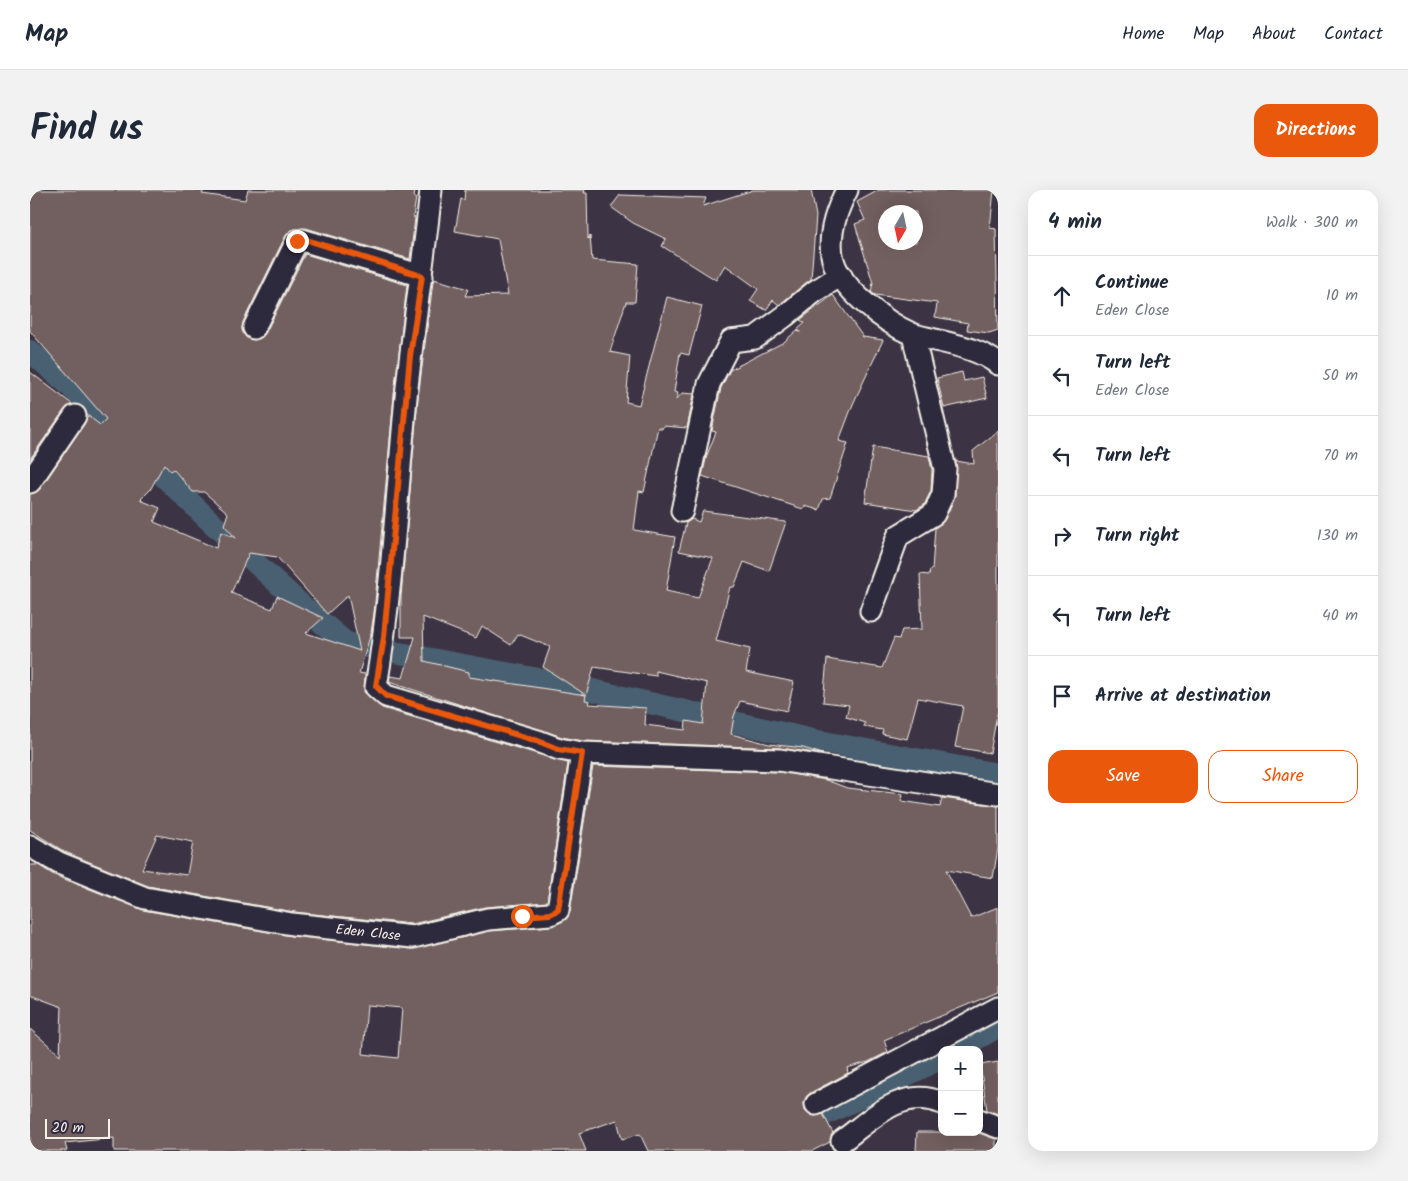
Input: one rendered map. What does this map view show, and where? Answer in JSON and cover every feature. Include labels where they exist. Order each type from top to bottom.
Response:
[{"type":"street","points":[[431,190],[422,276],[410,356],[384,637],[376,686],[386,696],[538,741],[558,749],[582,753],[779,760],[998,794]]},
{"type":"street","points":[[847,190],[836,212],[832,244],[834,260],[841,275],[855,293],[876,312],[913,335],[947,342],[988,356],[998,364]]},
{"type":"street","points":[[254,328],[297,241],[302,240],[422,276]]},
{"type":"street","points":[[682,511],[709,384],[731,341],[755,338],[786,316],[814,292],[841,275]]},
{"type":"street","points":[[871,611],[898,536],[934,514],[943,494],[945,469],[913,335]]},
{"type":"street","points":[[30,482],[75,416]]},
{"type":"street","name":"Eden Close","points":[[31,848],[100,881],[146,898],[302,926],[413,937],[488,919],[550,914],[558,910],[582,753]]},
{"type":"street","points":[[816,1104],[998,1008]]},
{"type":"street","points":[[842,1141],[895,1103],[925,1098],[938,1103]]},
{"type":"street","points":[[983,1121],[998,1127]]},
{"type":"building","points":[[30,190],[204,190],[202,194],[245,200],[248,190],[415,190],[414,198],[416,198],[413,217],[415,218],[410,259],[306,228],[294,229],[286,235],[243,322],[242,329],[249,339],[255,340],[265,334],[305,254],[407,285],[394,396],[374,613],[371,633],[359,673],[365,674],[364,692],[382,708],[568,763],[547,902],[485,907],[412,924],[294,912],[148,886],[65,852],[30,830],[30,494],[40,489],[85,423],[87,415],[100,425],[106,419],[30,331]],"holes":[[[164,464],[170,471],[173,469],[193,492],[204,492],[228,513],[224,525],[236,538],[221,532],[216,548],[154,522],[160,508],[140,500],[150,490]],[[249,553],[277,557],[327,614],[348,595],[360,651],[306,633],[323,618],[277,596],[272,609],[231,593]],[[157,835],[193,842],[187,875],[142,869]]]},
{"type":"building","points":[[465,190],[585,190],[584,193],[587,193],[588,239],[590,236],[592,260],[638,264],[635,302],[626,302],[610,352],[630,356],[626,402],[639,405],[667,297],[702,306],[689,355],[680,353],[674,392],[678,393],[676,400],[682,393],[694,394],[687,428],[663,426],[662,429],[658,427],[644,492],[639,491],[634,530],[675,537],[666,591],[698,598],[713,558],[679,551],[686,523],[692,519],[699,522],[703,511],[786,522],[769,571],[744,562],[734,587],[730,587],[716,641],[750,649],[746,672],[794,682],[787,711],[740,701],[734,716],[731,734],[769,744],[803,748],[823,754],[780,748],[583,741],[562,737],[389,682],[390,676],[403,678],[415,637],[401,637],[401,597],[418,398],[433,282],[434,279],[468,289],[465,296],[508,295],[498,239],[455,231],[461,199],[464,200]],"holes":[[[423,617],[476,638],[482,626],[511,645],[518,634],[550,647],[543,667],[586,695],[469,677],[469,672],[424,661]],[[594,667],[656,676],[656,671],[707,683],[703,724],[686,721],[685,730],[645,725],[646,708],[589,704],[590,701],[585,700]]]},
{"type":"building","points":[[753,190],[811,190],[816,216],[811,279],[779,305],[773,300],[766,310],[750,301],[758,289],[725,265],[716,280],[662,246],[666,239],[633,223],[611,207],[620,195],[706,198],[703,206]]},
{"type":"building","points":[[879,190],[994,190],[990,228],[996,229],[998,330],[989,333],[967,330],[968,323],[935,317],[937,303],[875,295],[871,292],[873,283],[855,224],[865,220],[857,202]]},
{"type":"building","points":[[833,295],[863,337],[883,340],[853,404],[839,441],[848,443],[830,498],[823,499],[819,510],[805,506],[803,509],[702,476],[707,455],[716,432],[712,431],[721,388],[730,370],[784,342],[796,331],[801,332],[797,330],[805,323],[800,320]]},
{"type":"building","points":[[30,372],[72,404],[65,409],[30,459]]},
{"type":"building","points":[[962,372],[964,381],[982,377],[987,398],[944,408],[937,378]]},
{"type":"building","points":[[998,431],[998,709],[990,753],[955,747],[963,706],[918,698],[907,739],[882,734],[883,730],[864,727],[865,723],[846,717],[849,705],[823,702],[827,659],[882,668],[894,638],[899,639],[902,630],[922,629],[920,574],[929,575],[930,570],[932,570],[935,528],[945,519],[955,495],[956,461],[974,464],[973,451]]},
{"type":"building","points":[[873,447],[929,456],[932,470],[931,491],[924,505],[916,510],[865,502]]},
{"type":"building","points":[[593,766],[778,772],[826,780],[847,788],[903,794],[902,801],[940,807],[942,798],[998,806],[998,848],[993,878],[946,870],[971,918],[998,907],[998,992],[884,1040],[888,1052],[868,1062],[847,1068],[848,1073],[810,1093],[804,1103],[805,1110],[815,1116],[823,1114],[833,1133],[830,1142],[812,1151],[648,1151],[640,1134],[622,1139],[617,1120],[579,1133],[586,1151],[114,1151],[114,1138],[65,1143],[67,1151],[30,1151],[30,1029],[60,1055],[62,1007],[30,995],[30,865],[38,865],[54,875],[143,910],[291,936],[412,949],[490,931],[551,926],[564,921],[570,912]],"holes":[[[367,1005],[402,1008],[398,1058],[363,1054]]]},
{"type":"building","points":[[998,1062],[998,1114],[987,1110],[983,1084],[983,1064]]},
{"type":"building","points":[[917,1132],[938,1132],[938,1136],[983,1136],[983,1134],[996,1139],[996,1151],[916,1151]]},
{"type":"waterway","points":[[30,351],[69,385],[214,525],[346,643],[570,685],[813,740],[998,774]]},
{"type":"waterway","points":[[964,1046],[998,1027]]},
{"type":"waterway","points":[[749,1151],[938,1060]]},
{"type":"route","points":[[297,241],[307,240],[422,276],[410,356],[384,637],[376,686],[378,691],[386,696],[538,741],[558,749],[582,753],[558,910],[550,914],[522,916]]}]
